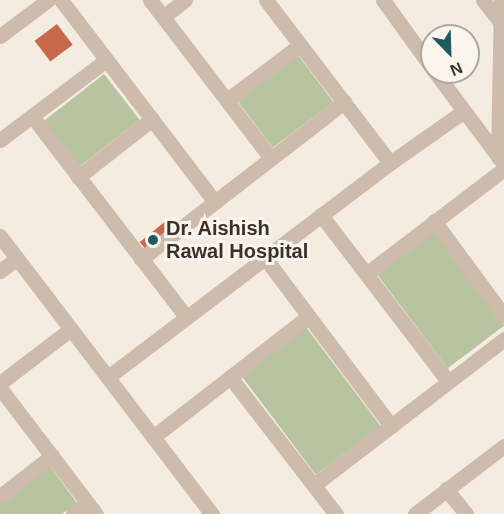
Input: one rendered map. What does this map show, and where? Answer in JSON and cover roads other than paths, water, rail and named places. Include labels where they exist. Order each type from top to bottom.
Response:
[{"type":"street","points":[[0,36],[48,0]]},
{"type":"street","points":[[61,0],[215,202]]},
{"type":"street","points":[[150,0],[272,158]]},
{"type":"street","points":[[163,17],[185,0]]},
{"type":"street","points":[[266,0],[390,163]]},
{"type":"street","points":[[383,0],[420,51]]},
{"type":"street","points":[[483,0],[500,22]]},
{"type":"street","points":[[501,0],[502,163]]},
{"type":"street","points":[[227,100],[300,45]]},
{"type":"street","points":[[0,140],[106,60]]},
{"type":"street","points":[[444,84],[502,163]]},
{"type":"street","points":[[141,259],[344,102]]},
{"type":"street","points":[[108,377],[390,163],[464,111]]},
{"type":"street","points":[[32,116],[186,317]]},
{"type":"street","points":[[78,177],[152,120]]},
{"type":"street","points":[[366,274],[434,221],[502,163]]},
{"type":"street","points":[[321,215],[448,381]]},
{"type":"street","points":[[434,221],[504,316]]},
{"type":"street","points":[[0,236],[212,514]]},
{"type":"street","points":[[0,271],[17,258]]},
{"type":"street","points":[[265,258],[391,426]]},
{"type":"street","points":[[153,436],[309,316]]},
{"type":"street","points":[[71,329],[0,385],[92,509],[73,514]]},
{"type":"street","points":[[314,485],[504,339]]},
{"type":"street","points":[[230,377],[336,514]]},
{"type":"street","points":[[415,514],[504,446]]},
{"type":"street","points":[[0,496],[52,456]]},
{"type":"street","points":[[446,489],[466,514]]},
{"type":"place","name":"Dr. Aishish Rawal Hospital","points":[[153,240]]}]
